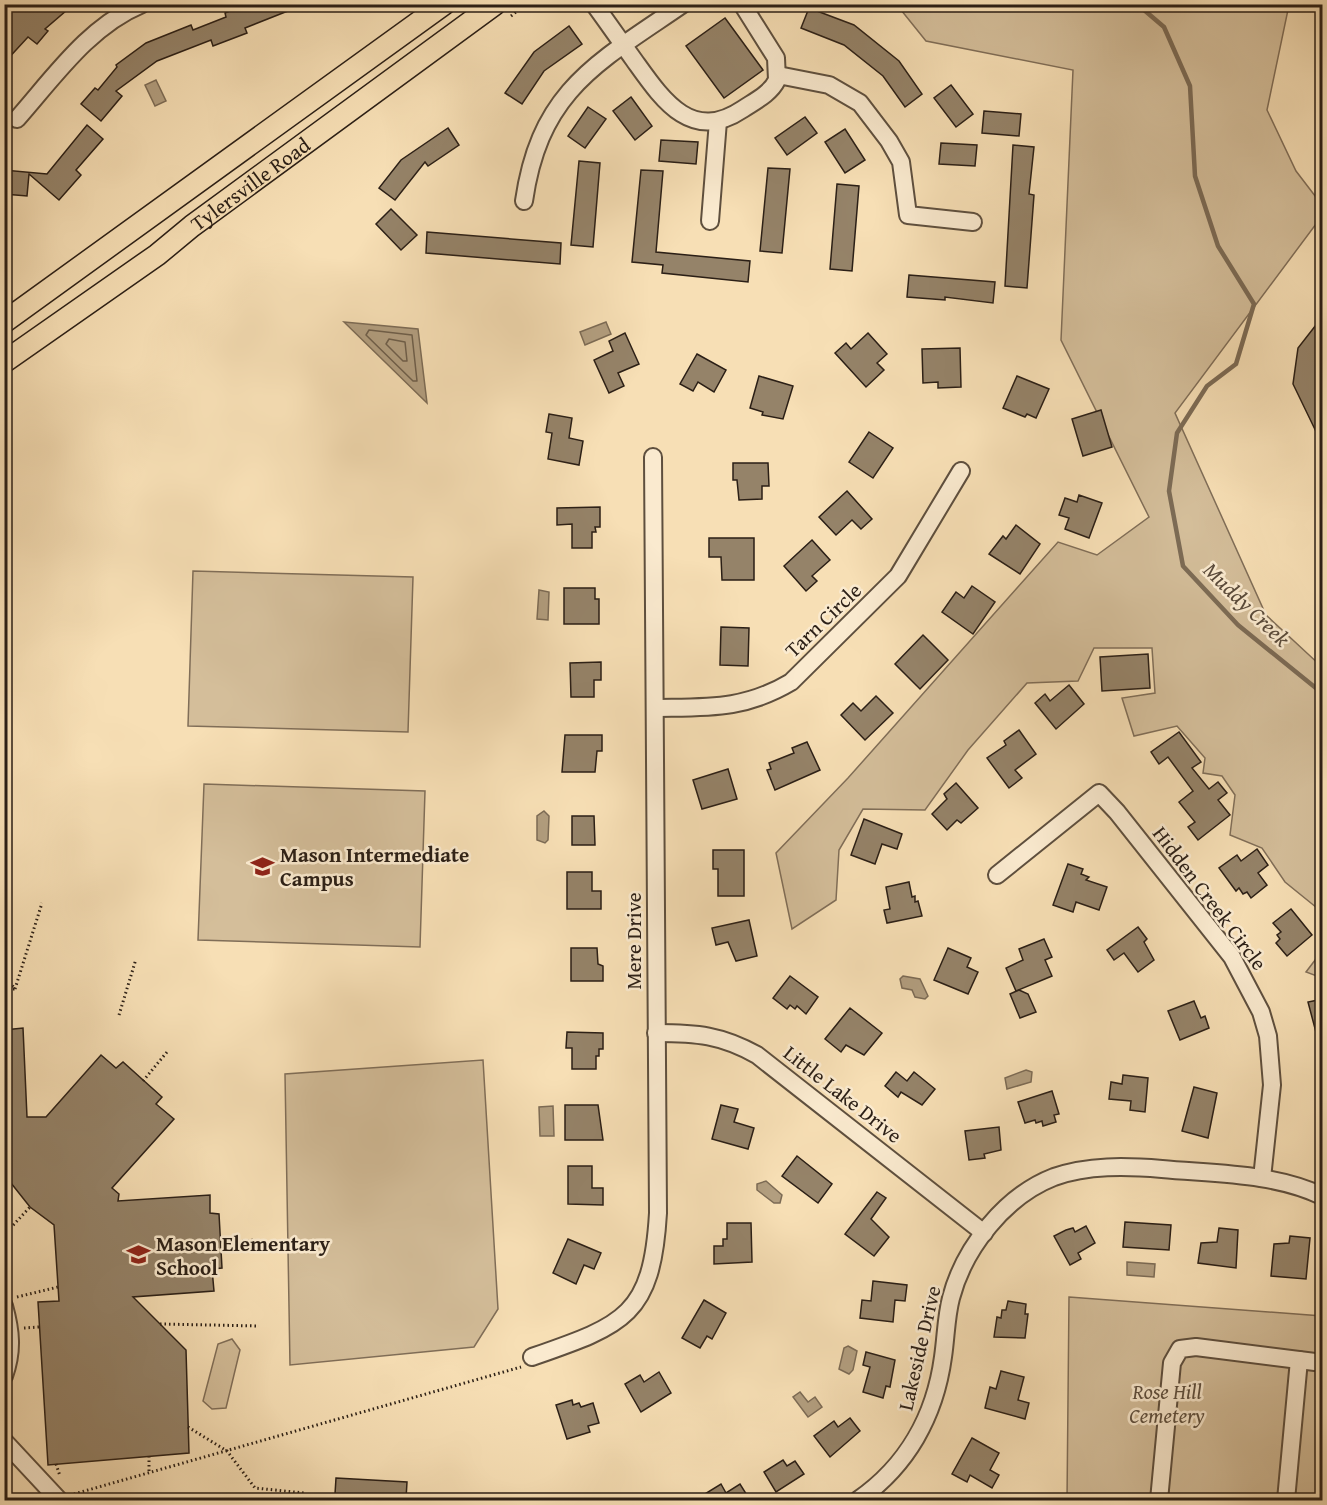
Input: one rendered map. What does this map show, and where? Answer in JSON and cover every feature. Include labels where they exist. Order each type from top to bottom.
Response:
[{"type":"main road","name":"Tylersville Road","points":[[4,322],[444,4]]},
{"type":"main road","name":"Tylersville Road","points":[[4,362],[157,255],[192,226],[495,4]]},
{"type":"street","points":[[17,120],[98,31],[116,16],[142,4]]},
{"type":"street","points":[[594,4],[656,90],[673,109],[696,120],[718,121],[734,115],[765,94],[774,85],[778,75],[776,58],[742,4]]},
{"type":"street","points":[[524,201],[534,152],[549,118],[562,98],[580,80],[683,4]]},
{"type":"street","points":[[778,75],[829,85],[851,95],[860,103],[889,141],[901,162],[908,215],[973,222]]},
{"type":"street","points":[[710,221],[718,121]]},
{"type":"street","name":"Mere Drive","points":[[532,1357],[595,1334],[616,1322],[640,1295],[651,1274],[656,1250],[658,1213],[653,457]]},
{"type":"street","name":"Tarn Circle","points":[[655,708],[734,706],[770,694],[791,682],[881,595],[897,576],[961,471]]},
{"type":"street","name":"Hidden Creek Circle","points":[[997,875],[1099,793],[1117,812],[1232,957],[1261,1012],[1268,1036],[1272,1085],[1262,1178]]},
{"type":"street","name":"Little Lake Drive","points":[[656,1033],[719,1037],[757,1055],[984,1233]]},
{"type":"street","name":"Lakeside Drive","points":[[858,1500],[888,1476],[904,1458],[928,1417],[943,1359],[951,1298],[959,1275],[984,1233],[1011,1205],[1052,1178],[1080,1171],[1137,1167],[1262,1178]]},
{"type":"street","points":[[1262,1178],[1307,1188],[1323,1196]]},
{"type":"street","points":[[4,1376],[11,1352],[11,1301]]},
{"type":"street","points":[[1159,1500],[1172,1363],[1180,1349],[1196,1347],[1307,1361],[1286,1500]]},
{"type":"street","points":[[4,1441],[62,1496]]},
{"type":"path","points":[[15,989],[42,903]]},
{"type":"path","points":[[119,1015],[136,959]]},
{"type":"path","points":[[4,975],[15,989]]},
{"type":"path","points":[[4,989],[15,989]]},
{"type":"path","points":[[143,1081],[167,1052]]},
{"type":"path","points":[[4,1235],[30,1207]]},
{"type":"path","points":[[220,1242],[256,1240]]},
{"type":"path","points":[[11,1301],[58,1287]]},
{"type":"path","points":[[160,1324],[259,1326]]},
{"type":"path","points":[[24,1328],[39,1327]]},
{"type":"path","points":[[56,1464],[61,1480],[62,1496],[73,1494],[529,1365],[532,1357]]},
{"type":"path","points":[[189,1427],[227,1451],[255,1488],[304,1493]]},
{"type":"path","points":[[149,1456],[149,1471]]},
{"type":"green space","points":[[897,5],[1289,5],[1267,110],[1296,171],[1322,205],[1322,216],[1175,413],[1266,615],[1322,667],[1322,912],[1285,882],[1262,848],[1230,835],[1235,795],[1222,776],[1203,773],[1205,758],[1177,726],[1134,736],[1122,698],[1155,693],[1152,648],[1094,648],[1078,681],[1027,683],[968,750],[925,810],[863,809],[839,850],[836,900],[792,929],[776,853],[848,778],[1058,542],[1097,555],[1149,517],[1061,340],[1073,70],[926,41]]},
{"type":"green space","points":[[193,571],[413,577],[408,732],[188,726]]},
{"type":"green space","points":[[204,784],[425,791],[420,947],[198,940]]},
{"type":"green space","points":[[1322,951],[1322,978],[1306,972]]},
{"type":"green space","points":[[483,1060],[498,1309],[474,1347],[290,1365],[285,1074]]},
{"type":"green space","name":"Rose Hill Cemetery","points":[[1069,1297],[1322,1316],[1322,1500],[1067,1500]]},
{"type":"green space","points":[[232,1339],[240,1350],[226,1408],[212,1409],[203,1401],[218,1344]]},
{"type":"water","points":[[156,80],[166,101],[155,106],[145,85]]},
{"type":"water","points":[[344,322],[418,329],[427,403]]},
{"type":"water","points":[[606,322],[611,334],[585,345],[580,332]]},
{"type":"water","points":[[539,590],[549,592],[548,620],[537,619]]},
{"type":"water","points":[[544,811],[549,816],[548,840],[545,843],[537,840],[537,816]]},
{"type":"water","points":[[903,976],[920,979],[928,996],[925,999],[915,997],[912,990],[902,988],[900,979]]},
{"type":"water","points":[[1026,1070],[1032,1072],[1031,1082],[1007,1089],[1005,1078]]},
{"type":"water","points":[[553,1106],[554,1136],[540,1136],[539,1107]]},
{"type":"water","points":[[766,1181],[782,1195],[780,1203],[774,1203],[757,1190],[757,1184]]},
{"type":"water","points":[[1127,1262],[1155,1264],[1154,1277],[1127,1275]]},
{"type":"water","points":[[848,1346],[857,1351],[853,1370],[849,1374],[839,1369],[844,1348]]},
{"type":"water","points":[[800,1392],[808,1402],[815,1397],[822,1407],[808,1417],[793,1397]]},
{"type":"building","points":[[16,4],[74,4],[45,29],[48,31],[37,44],[28,37],[4,63],[4,18]]},
{"type":"building","points":[[247,4],[303,5],[245,28],[247,33],[213,46],[211,40],[157,61],[116,91],[122,96],[101,121],[81,104],[95,88],[98,90],[117,67],[116,65],[146,43],[191,25],[193,30],[226,17],[225,13]]},
{"type":"building","points":[[809,8],[854,25],[899,61],[922,94],[905,107],[883,76],[844,45],[801,28]]},
{"type":"building","points":[[725,18],[763,70],[724,98],[686,46]]},
{"type":"building","points":[[569,26],[582,44],[544,71],[522,104],[505,93],[534,52]]},
{"type":"building","points":[[951,85],[973,114],[956,127],[934,98]]},
{"type":"building","points":[[631,97],[652,126],[635,140],[613,111]]},
{"type":"building","points":[[588,107],[606,119],[585,148],[568,136]]},
{"type":"building","points":[[984,111],[1021,114],[1019,136],[982,133]]},
{"type":"building","points":[[805,117],[817,133],[787,155],[775,138]]},
{"type":"building","points":[[87,125],[103,139],[76,170],[81,175],[59,200],[29,174],[27,196],[4,194],[4,170],[47,174]]},
{"type":"building","points":[[448,128],[459,145],[428,166],[425,162],[395,200],[379,188],[401,160]]},
{"type":"building","points":[[845,129],[865,160],[845,173],[825,142]]},
{"type":"building","points":[[661,140],[698,142],[696,164],[659,161]]},
{"type":"building","points":[[941,143],[977,145],[975,166],[939,164]]},
{"type":"building","points":[[1013,145],[1034,147],[1029,194],[1034,195],[1027,288],[1005,286]]},
{"type":"building","points":[[579,161],[600,163],[593,247],[571,245]]},
{"type":"building","points":[[768,168],[790,169],[782,253],[760,251]]},
{"type":"building","points":[[641,170],[663,171],[656,252],[750,261],[748,282],[662,273],[663,265],[632,262]]},
{"type":"building","points":[[837,184],[859,186],[852,271],[830,269]]},
{"type":"building","points":[[391,209],[417,235],[401,250],[376,224]]},
{"type":"building","points":[[427,232],[561,243],[560,264],[426,253]]},
{"type":"building","points":[[909,275],[995,282],[993,303],[945,297],[945,300],[907,297]]},
{"type":"building","points":[[1323,316],[1323,446],[1293,384],[1298,348]]},
{"type":"building","points":[[625,333],[639,364],[618,373],[624,386],[609,393],[594,360],[613,351],[609,341]]},
{"type":"building","points":[[868,333],[887,354],[877,363],[884,370],[866,387],[835,353],[846,343],[851,349]]},
{"type":"building","points":[[960,348],[961,387],[938,388],[938,382],[923,383],[922,349]]},
{"type":"building","points":[[697,354],[726,370],[714,392],[698,382],[693,391],[680,384]]},
{"type":"building","points":[[759,376],[793,386],[783,419],[762,415],[763,412],[750,408]]},
{"type":"building","points":[[1017,376],[1049,389],[1036,418],[1027,414],[1025,417],[1003,408]]},
{"type":"building","points":[[1101,410],[1112,447],[1083,456],[1072,419]]},
{"type":"building","points":[[549,414],[572,418],[569,438],[583,441],[579,465],[548,459],[552,433],[546,432]]},
{"type":"building","points":[[869,432],[893,448],[873,478],[849,462]]},
{"type":"building","points":[[733,463],[768,463],[769,486],[762,486],[762,499],[739,500],[737,480],[733,480]]},
{"type":"building","points":[[847,491],[872,519],[861,529],[852,520],[836,535],[819,517]]},
{"type":"building","points":[[1079,495],[1102,503],[1089,538],[1065,529],[1069,518],[1059,515],[1065,498],[1077,502]]},
{"type":"building","points":[[600,507],[600,527],[595,527],[596,532],[592,532],[592,548],[572,548],[572,524],[557,525],[557,508]]},
{"type":"building","points":[[1016,525],[1040,544],[1020,574],[989,554],[1003,536],[1006,539]]},
{"type":"building","points":[[709,538],[754,538],[754,580],[722,580],[721,557],[709,557]]},
{"type":"building","points":[[812,540],[830,560],[812,576],[817,581],[806,591],[784,566]]},
{"type":"building","points":[[972,586],[995,602],[973,634],[942,612],[956,592],[964,598]]},
{"type":"building","points":[[564,588],[595,588],[595,599],[599,599],[599,624],[564,624]]},
{"type":"building","points":[[721,627],[749,628],[748,666],[720,665]]},
{"type":"building","points":[[923,635],[948,660],[920,689],[895,664]]},
{"type":"building","points":[[1148,654],[1150,688],[1102,691],[1100,657]]},
{"type":"building","points":[[601,662],[601,680],[594,680],[594,697],[571,697],[570,663]]},
{"type":"building","points":[[1069,685],[1084,704],[1056,729],[1035,703],[1045,694],[1050,701]]},
{"type":"building","points":[[876,696],[893,713],[865,740],[841,715],[853,703],[861,711]]},
{"type":"building","points":[[1019,730],[1036,754],[1015,770],[1022,778],[1009,788],[987,758],[1006,745],[1004,741]]},
{"type":"building","points":[[1179,732],[1201,762],[1192,768],[1209,789],[1218,782],[1227,793],[1218,800],[1230,815],[1198,840],[1188,827],[1195,822],[1179,802],[1193,791],[1168,757],[1159,764],[1151,752]]},
{"type":"building","points":[[565,735],[602,735],[602,751],[597,751],[595,772],[562,772]]},
{"type":"building","points":[[807,742],[820,770],[775,790],[767,770],[771,769],[769,763],[794,753],[792,748]]},
{"type":"building","points":[[728,769],[737,799],[702,809],[693,780]]},
{"type":"building","points":[[956,783],[978,808],[961,823],[957,820],[947,830],[932,814],[947,799],[944,794]]},
{"type":"building","points":[[572,816],[594,816],[595,845],[572,845]]},
{"type":"building","points":[[864,819],[902,834],[897,849],[882,844],[875,864],[851,855]]},
{"type":"building","points":[[1257,849],[1268,865],[1258,873],[1267,885],[1251,898],[1247,892],[1243,894],[1239,888],[1236,891],[1219,868],[1237,855],[1241,861]]},
{"type":"building","points":[[713,850],[744,850],[744,896],[718,896],[718,869],[713,869]]},
{"type":"building","points":[[1068,864],[1083,869],[1081,874],[1089,877],[1086,880],[1107,887],[1099,910],[1076,902],[1073,912],[1053,905]]},
{"type":"building","points":[[567,872],[592,872],[592,891],[601,891],[601,909],[567,909]]},
{"type":"building","points":[[909,882],[912,897],[915,896],[915,902],[918,901],[922,916],[887,923],[884,910],[890,909],[886,887]]},
{"type":"building","points":[[1291,909],[1312,935],[1287,956],[1276,943],[1280,939],[1277,935],[1281,932],[1273,923]]},
{"type":"building","points":[[749,920],[757,956],[736,961],[728,942],[716,945],[712,928]]},
{"type":"building","points":[[1138,927],[1147,939],[1144,942],[1154,960],[1138,972],[1124,953],[1114,960],[1107,950]]},
{"type":"building","points":[[1044,939],[1052,957],[1045,960],[1052,976],[1016,991],[1006,968],[1023,960],[1019,949]]},
{"type":"building","points":[[571,948],[597,948],[598,964],[603,966],[603,981],[571,981]]},
{"type":"building","points":[[948,948],[971,958],[967,967],[978,972],[968,994],[934,980]]},
{"type":"building","points":[[790,976],[818,997],[806,1014],[797,1006],[795,1009],[790,1005],[787,1009],[773,998]]},
{"type":"building","points":[[1019,990],[1028,994],[1036,1012],[1020,1018],[1010,994]]},
{"type":"building","points":[[1323,999],[1323,1039],[1318,1040],[1308,1002]]},
{"type":"building","points":[[1194,1001],[1201,1018],[1205,1016],[1209,1028],[1180,1040],[1168,1011]]},
{"type":"building","points":[[850,1008],[882,1033],[864,1055],[846,1045],[841,1052],[825,1039]]},
{"type":"building","name":"Mason Elementary School","points":[[23,1028],[27,1117],[46,1117],[101,1055],[116,1068],[123,1062],[162,1097],[156,1104],[174,1119],[112,1188],[119,1194],[118,1201],[210,1195],[210,1213],[219,1214],[222,1268],[212,1269],[214,1291],[133,1297],[186,1350],[189,1453],[48,1465],[38,1302],[59,1301],[54,1225],[30,1207],[11,1183],[4,1183],[4,1030]]},
{"type":"building","points":[[567,1032],[603,1033],[603,1049],[599,1049],[599,1056],[596,1056],[596,1069],[572,1069],[572,1048],[566,1048]]},
{"type":"building","points":[[896,1072],[907,1081],[914,1072],[935,1089],[922,1105],[901,1092],[898,1097],[885,1086]]},
{"type":"building","points":[[1123,1075],[1148,1078],[1145,1112],[1130,1110],[1131,1101],[1109,1099],[1111,1082],[1122,1084]]},
{"type":"building","points":[[1194,1087],[1217,1093],[1208,1138],[1182,1131]]},
{"type":"building","points":[[1052,1091],[1059,1114],[1054,1115],[1056,1122],[1043,1126],[1042,1121],[1036,1123],[1035,1120],[1025,1123],[1018,1102]]},
{"type":"building","points":[[565,1105],[598,1105],[603,1140],[565,1140]]},
{"type":"building","points":[[721,1105],[738,1109],[734,1122],[754,1128],[748,1149],[712,1139]]},
{"type":"building","points":[[999,1127],[1001,1150],[984,1154],[985,1158],[969,1160],[965,1131]]},
{"type":"building","points":[[797,1156],[832,1184],[818,1203],[782,1176]]},
{"type":"building","points":[[568,1166],[592,1166],[592,1188],[603,1188],[603,1205],[568,1204]]},
{"type":"building","points":[[877,1192],[886,1198],[871,1219],[889,1237],[874,1256],[845,1234]]},
{"type":"building","points":[[1125,1222],[1171,1225],[1169,1250],[1123,1247]]},
{"type":"building","points":[[727,1223],[751,1223],[752,1262],[714,1264],[714,1246],[723,1246],[723,1239],[727,1239]]},
{"type":"building","points":[[1086,1226],[1095,1243],[1078,1253],[1081,1259],[1070,1265],[1054,1236],[1073,1228],[1075,1232]]},
{"type":"building","points":[[1219,1228],[1238,1230],[1236,1268],[1198,1263],[1201,1243],[1217,1242]]},
{"type":"building","points":[[1290,1236],[1310,1238],[1306,1279],[1271,1276],[1274,1244],[1289,1243]]},
{"type":"building","points":[[568,1239],[601,1253],[594,1269],[584,1265],[576,1284],[553,1273]]},
{"type":"building","points":[[873,1281],[907,1285],[905,1301],[895,1300],[893,1322],[860,1318],[862,1300],[871,1301]]},
{"type":"building","points":[[704,1300],[726,1313],[712,1339],[707,1336],[700,1348],[682,1338]]},
{"type":"building","points":[[1008,1301],[1026,1304],[1025,1314],[1028,1314],[1025,1338],[994,1337],[997,1317],[1001,1318],[1002,1310],[1006,1310]]},
{"type":"building","points":[[866,1352],[895,1360],[890,1387],[886,1386],[883,1398],[863,1392],[870,1367],[863,1365]]},
{"type":"building","points":[[1001,1371],[1024,1377],[1018,1400],[1029,1403],[1025,1419],[985,1408],[990,1387],[996,1389]]},
{"type":"building","points":[[659,1372],[671,1393],[641,1412],[625,1384],[640,1375],[644,1382]]},
{"type":"building","points":[[572,1400],[573,1405],[579,1403],[581,1407],[593,1403],[599,1423],[588,1426],[590,1432],[567,1439],[556,1405]]},
{"type":"building","points":[[850,1418],[860,1431],[830,1457],[814,1436],[834,1421],[838,1427]]},
{"type":"building","points":[[972,1438],[999,1453],[990,1470],[999,1475],[992,1488],[970,1475],[967,1482],[952,1474]]},
{"type":"building","points":[[783,1460],[787,1466],[795,1461],[804,1474],[776,1492],[764,1472]]},
{"type":"building","points":[[336,1478],[407,1482],[406,1499],[335,1494]]},
{"type":"building","points":[[721,1484],[726,1493],[740,1484],[750,1500],[695,1500]]},
{"type":"waterway","name":"Muddy Creek","points":[[1137,4],[1164,27],[1190,86],[1195,176],[1218,246],[1254,304],[1236,364],[1207,386],[1177,433],[1169,491],[1183,566],[1238,625],[1322,693]]},
{"type":"place","name":"Mason Intermediate Campus","points":[[262,866]]},
{"type":"place","name":"Mason Elementary School","points":[[138,1255]]}]
